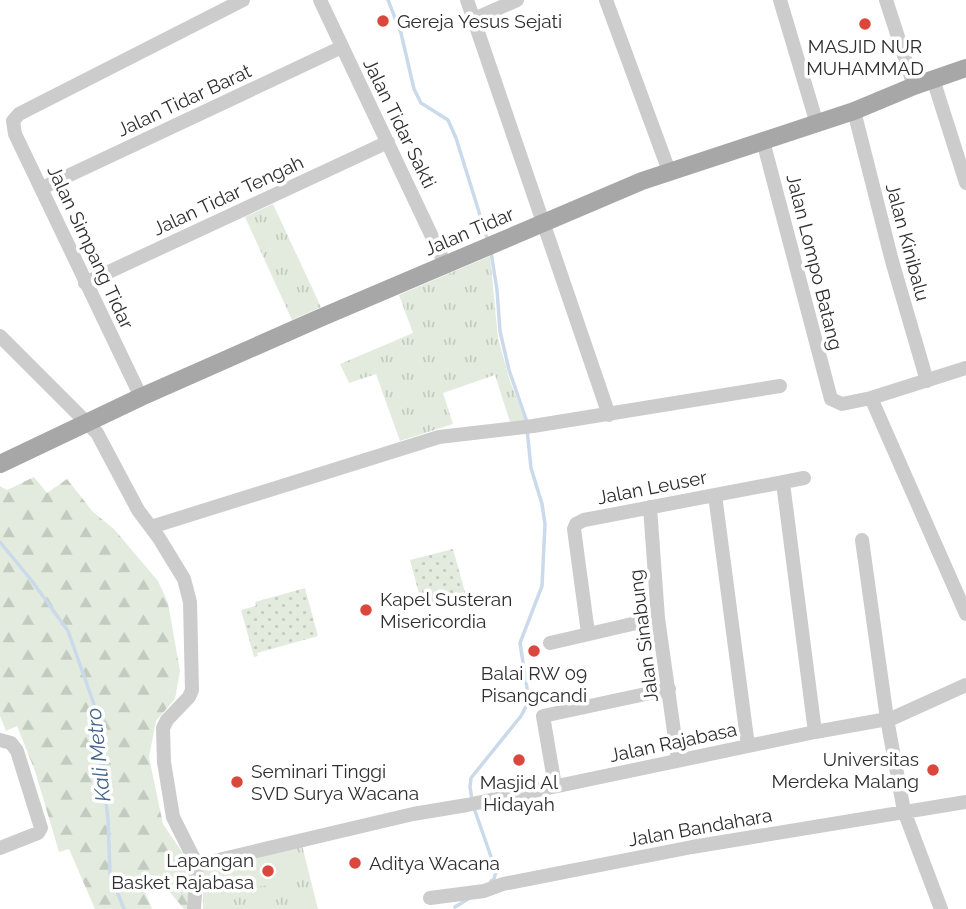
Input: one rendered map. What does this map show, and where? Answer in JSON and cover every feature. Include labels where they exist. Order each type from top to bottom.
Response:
[{"type":"main road","name":"Jalan Tidar","points":[[0,464],[141,397],[445,264],[669,171],[817,124],[966,68]]},
{"type":"street","name":"Jalan Simpang Tidar","points":[[141,397],[13,129],[13,121],[19,114],[243,0]]},
{"type":"street","name":"Jalan Tidar Sakti","points":[[320,0],[445,264]]},
{"type":"street","points":[[467,0],[609,415]]},
{"type":"street","points":[[472,20],[517,0]]},
{"type":"street","points":[[606,0],[669,171]]},
{"type":"street","points":[[780,0],[817,124]]},
{"type":"street","points":[[886,0],[914,86]]},
{"type":"street","name":"Jalan Tidar Barat","points":[[42,188],[342,47]]},
{"type":"street","points":[[933,79],[966,183]]},
{"type":"street","name":"Jalan Kinibalu","points":[[854,111],[892,261],[927,381]]},
{"type":"street","name":"Jalan Lompo Batang","points":[[763,141],[829,394],[842,404],[871,398]]},
{"type":"street","name":"Jalan Tidar Tengah","points":[[85,282],[388,142]]},
{"type":"street","points":[[0,336],[97,433],[138,510],[184,579],[189,592],[192,690],[163,727],[164,762],[173,817],[197,865],[194,909]]},
{"type":"street","points":[[966,368],[871,398],[966,614]]},
{"type":"street","points":[[151,527],[430,439],[609,415],[780,386]]},
{"type":"street","name":"Jalan Leuser","points":[[588,633],[574,529],[580,521],[804,478]]},
{"type":"street","points":[[783,483],[815,732]]},
{"type":"street","points":[[715,495],[748,746]]},
{"type":"street","name":"Jalan Sinabung","points":[[650,507],[658,618],[678,760]]},
{"type":"street","points":[[862,540],[887,719],[904,811],[941,909]]},
{"type":"street","points":[[550,643],[658,618]]},
{"type":"street","name":"Jalan Rajabasa","points":[[197,865],[413,814],[887,719],[966,685]]},
{"type":"street","points":[[555,786],[543,716],[669,689]]},
{"type":"street","points":[[0,740],[11,743],[17,751],[41,828],[38,833],[0,848]]},
{"type":"street","name":"Jalan Bandahara","points":[[430,898],[478,891],[692,847],[966,802]]},
{"type":"green space","points":[[273,204],[321,307],[292,320],[245,217]]},
{"type":"green space","points":[[490,256],[498,338],[525,420],[510,422],[495,375],[443,393],[453,424],[400,441],[376,374],[349,383],[340,364],[413,333],[399,295]]},
{"type":"green space","points":[[34,477],[47,493],[67,479],[93,512],[114,529],[158,581],[168,603],[180,671],[175,699],[156,721],[149,757],[163,824],[182,852],[190,871],[189,908],[184,909],[156,876],[142,884],[152,909],[95,909],[69,849],[59,852],[35,771],[17,726],[6,731],[0,716],[0,486],[7,490]]},
{"type":"green space","points":[[453,549],[466,596],[423,609],[410,560]]},
{"type":"green space","points":[[305,588],[318,636],[257,653],[258,656],[254,657],[241,610],[256,606],[255,602]]},
{"type":"green space","points":[[302,845],[318,909],[203,909],[203,869]]},
{"type":"green space","name":"Lapangan Basket Rajabasa","points":[[293,850],[299,879],[243,890],[237,863]]},
{"type":"waterway","points":[[388,0],[401,33],[414,89],[421,103],[448,120],[488,241]]},
{"type":"waterway","points":[[491,252],[500,331],[509,370],[527,422]]},
{"type":"waterway","points":[[472,800],[471,778],[521,716],[529,701],[520,643],[542,586],[545,524],[531,468],[527,429]]},
{"type":"waterway","name":"Kali Metro","points":[[0,542],[68,631],[95,707],[108,819],[110,874],[124,909]]},
{"type":"waterway","points":[[474,808],[496,871],[491,881]]},
{"type":"waterway","points":[[455,907],[468,899]]},
{"type":"place","name":"Gereja Yesus Sejati","points":[[383,21]]},
{"type":"place","name":"MASJID NUR MUHAMMAD","points":[[865,24]]},
{"type":"place","name":"Kapel Susteran Misericordia","points":[[366,610]]},
{"type":"place","name":"Balai RW 09 Pisangcandi","points":[[534,651]]},
{"type":"place","name":"Masjid Al Hidayah","points":[[519,760]]},
{"type":"place","name":"Universitas Merdeka Malang","points":[[933,770]]},
{"type":"place","name":"Seminari Tinggi SVD Surya Wacana","points":[[237,782]]},
{"type":"place","name":"Aditya Wacana","points":[[355,863]]},
{"type":"place","name":"Lapangan Basket Rajabasa","points":[[268,871]]}]
